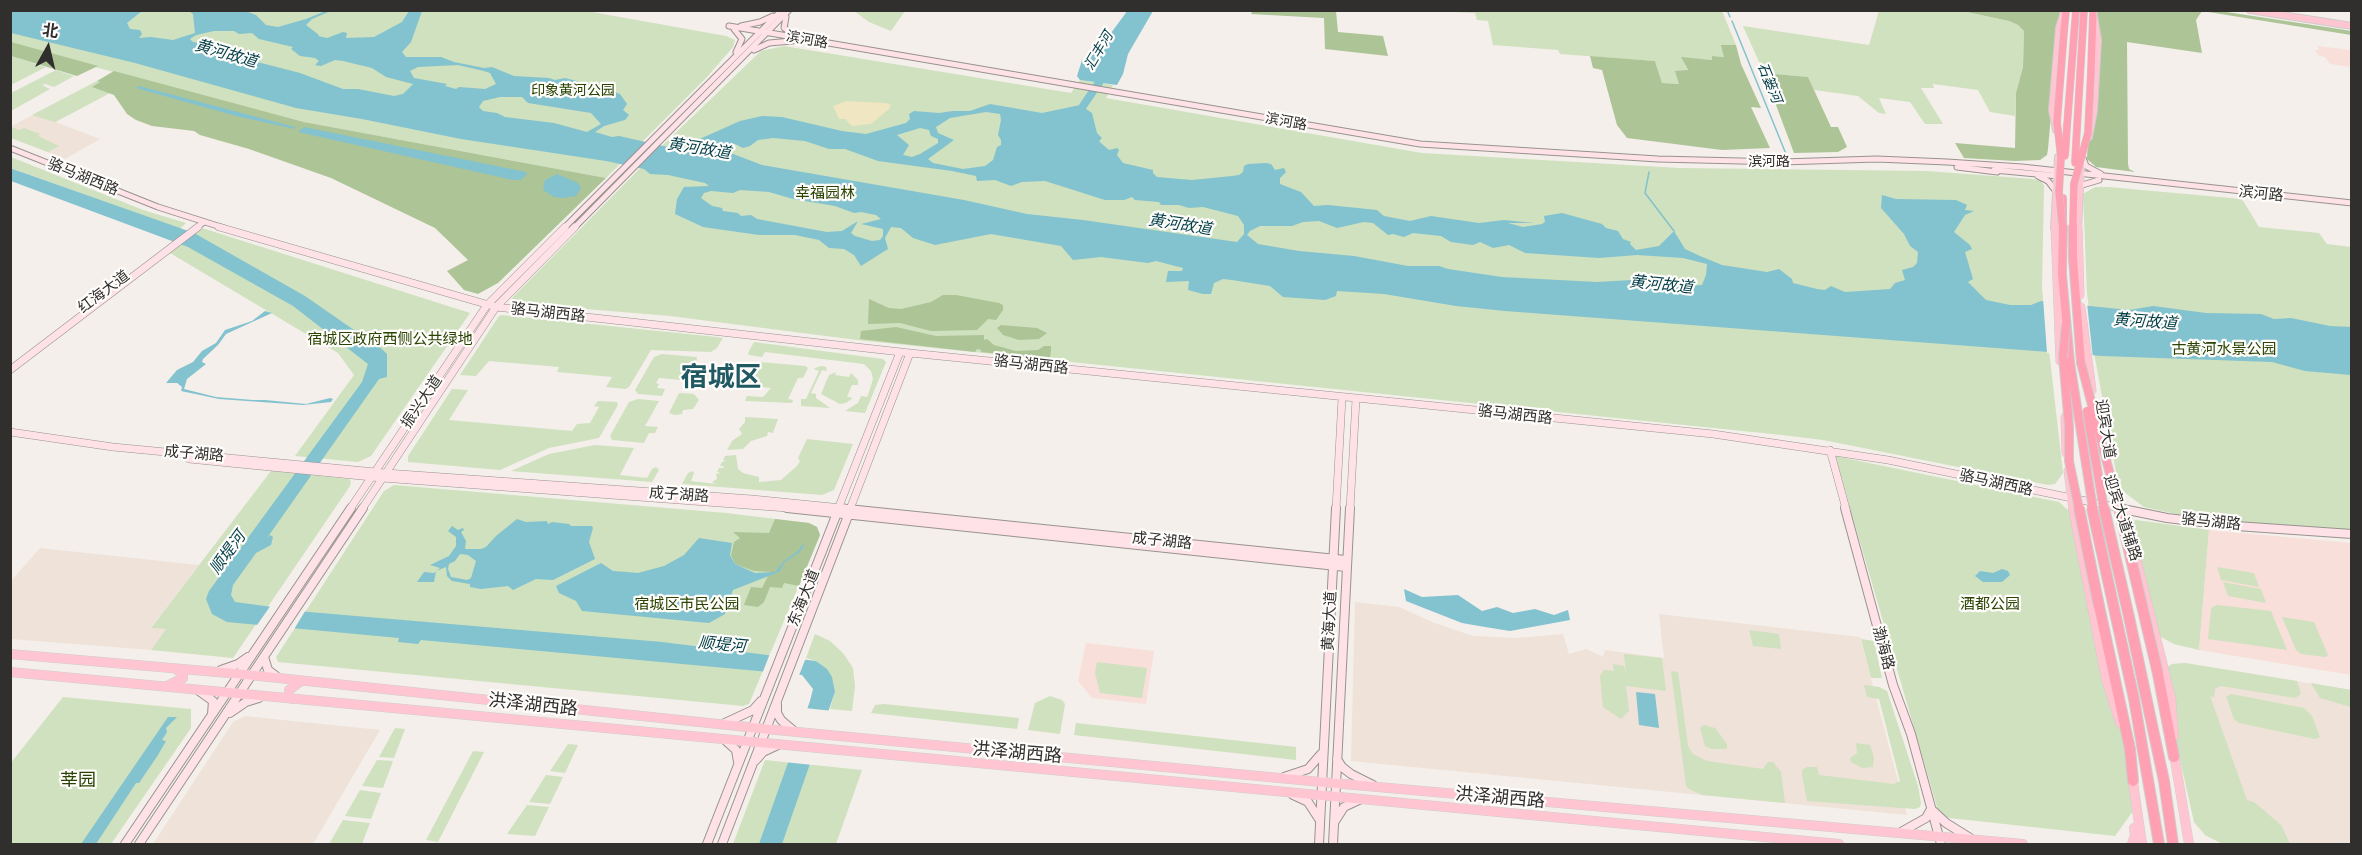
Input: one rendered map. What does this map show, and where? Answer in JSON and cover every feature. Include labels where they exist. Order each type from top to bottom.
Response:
[{"type":"highway","points":[[2062,223],[2059,192],[2061,158],[2057,122],[2065,10]]},
{"type":"highway","name":"迎宾大道","points":[[2076,10],[2062,223],[2066,325],[2087,483],[2134,699],[2159,844]]},
{"type":"highway","name":"迎宾大道","points":[[2084,10],[2073,259],[2084,364],[2097,469],[2142,671],[2174,844]]},
{"type":"highway","points":[[2078,180],[2088,133],[2093,13]]},
{"type":"highway","points":[[2066,325],[2063,357],[2069,426],[2069,461],[2130,749],[2133,782]]},
{"type":"highway","points":[[2084,364],[2096,427],[2110,469],[2158,674],[2174,757]]},
{"type":"main road","points":[[2065,10],[2059,28],[2052,110],[2058,156],[2054,238],[2056,291],[2071,498],[2076,534],[2106,679],[2123,734],[2133,782],[2142,844]]},
{"type":"main road","points":[[2250,10],[2352,26]]},
{"type":"main road","points":[[2281,10],[2352,22]]},
{"type":"main road","name":"迎宾大道辅路","points":[[2093,13],[2098,40],[2094,111],[2078,180],[2084,364],[2113,492],[2139,569],[2171,698],[2174,757],[2189,844]]},
{"type":"main road","name":"洪泽湖西路","points":[[10,654],[240,674],[811,734],[1335,784],[1897,834],[1940,841],[2023,844]]},
{"type":"main road","points":[[162,687],[173,685],[183,678],[182,672],[175,669]]},
{"type":"main road","name":"洪泽湖西路","points":[[10,672],[786,743],[1321,797],[1839,844]]},
{"type":"main road","points":[[292,699],[289,696],[289,690],[301,681]]},
{"type":"main road","points":[[696,736],[701,735],[706,728],[702,723]]},
{"type":"main road","points":[[808,746],[803,741],[806,735],[811,734]]},
{"type":"main road","points":[[2177,774],[2184,791],[2190,828],[2196,844]]},
{"type":"main road","points":[[1262,791],[1269,787],[1269,782],[1264,777]]},
{"type":"main road","points":[[2132,844],[2135,835],[2132,808],[2133,782]]},
{"type":"main road","points":[[1385,788],[1384,796],[1389,803]]},
{"type":"street","points":[[729,26],[760,22],[781,10]]},
{"type":"street","name":"振兴大道","points":[[139,844],[496,307],[729,71],[781,10]]},
{"type":"street","points":[[790,10],[783,23],[786,31],[798,36],[844,46]]},
{"type":"street","name":"振兴大道","points":[[125,844],[487,305],[718,74],[790,10]]},
{"type":"street","points":[[718,74],[741,43],[739,32],[729,26]]},
{"type":"street","name":"滨河路","points":[[729,26],[1420,144],[1658,159],[1848,161],[1946,165],[2056,174]]},
{"type":"street","points":[[729,71],[754,50],[769,43],[787,40],[844,46]]},
{"type":"street","name":"骆马湖西路","points":[[10,148],[197,225],[496,307],[900,352],[1713,434],[1830,450],[2071,498]]},
{"type":"street","points":[[2022,167],[2048,166],[2053,164],[2058,156]]},
{"type":"street","points":[[2083,158],[2086,166],[2099,174],[2193,186]]},
{"type":"street","name":"滨河路","points":[[1848,161],[1877,159],[2022,167],[2078,180],[2193,186],[2352,205]]},
{"type":"street","points":[[1946,165],[2033,175],[2048,181],[2055,190]]},
{"type":"street","name":"滨河路","points":[[2078,180],[2099,180],[2352,205]]},
{"type":"street","points":[[163,250],[197,225]]},
{"type":"street","name":"红海大道","points":[[10,364],[163,250]]},
{"type":"street","name":"红海大道","points":[[10,370],[163,250]]},
{"type":"street","name":"东海大道","points":[[707,844],[840,510],[900,352]]},
{"type":"street","name":"东海大道","points":[[722,844],[910,353]]},
{"type":"street","name":"黄海大道","points":[[1319,844],[1342,398]]},
{"type":"street","name":"黄海大道","points":[[1333,844],[1356,399]]},
{"type":"street","name":"成子湖路","points":[[10,434],[110,450],[384,476],[840,510],[1346,564]]},
{"type":"street","name":"渤海路","points":[[1830,450],[1893,685],[1911,734],[1940,841]]},
{"type":"street","points":[[2113,492],[2126,506],[2138,510],[2236,526]]},
{"type":"street","name":"骆马湖路","points":[[2071,498],[2167,518],[2236,526],[2352,534]]},
{"type":"street","points":[[212,672],[238,664],[259,645],[273,643]]},
{"type":"street","points":[[264,656],[268,670],[281,679]]},
{"type":"street","points":[[200,691],[213,701],[211,717]]},
{"type":"street","points":[[720,724],[753,710],[767,691]]},
{"type":"street","points":[[779,694],[777,713],[785,725],[796,732]]},
{"type":"street","points":[[223,718],[246,702],[264,697]]},
{"type":"street","points":[[198,736],[206,734],[210,737]]},
{"type":"street","points":[[720,738],[733,745],[739,764]]},
{"type":"street","points":[[752,765],[763,752],[786,743]]},
{"type":"street","points":[[1281,778],[1308,768],[1318,760],[1322,752]]},
{"type":"street","points":[[1337,756],[1342,767],[1351,774],[1385,788]]},
{"type":"street","points":[[1291,794],[1308,802],[1320,822]]},
{"type":"street","points":[[1334,823],[1341,810],[1359,800]]},
{"type":"street","points":[[1897,834],[1922,821],[1931,809],[1955,830],[1978,841]]},
{"type":"shaded area","points":[[2317,46],[2351,50],[2351,67],[2330,64],[2325,57],[2319,56],[2315,50],[2319,50]]},
{"type":"shaded area","points":[[97,81],[101,82],[93,87],[110,93],[56,122],[100,139],[65,159],[11,138],[10,127]]},
{"type":"shaded area","points":[[2209,530],[2351,543],[2351,675],[2199,650]]},
{"type":"shaded area","points":[[40,548],[199,565],[151,627],[166,629],[151,650],[11,639],[11,581]]},
{"type":"shaded area","points":[[1355,602],[1399,607],[1432,622],[1473,636],[1518,638],[1563,634],[1569,654],[1586,649],[1603,657],[1605,650],[1664,658],[1659,614],[1860,637],[1907,815],[1351,761]]},
{"type":"shaded area","points":[[1086,643],[1154,651],[1146,704],[1092,698],[1078,681]]},
{"type":"shaded area","points":[[2185,663],[2351,690],[2351,844],[2223,844],[2205,835],[2194,822],[2172,664]]},
{"type":"shaded area","points":[[245,716],[380,730],[313,844],[153,844],[233,722]]},
{"type":"green space","name":"印象黄河公园","points":[[581,10],[726,36],[735,40],[733,47],[707,77],[606,178],[304,122],[11,45],[10,11]]},
{"type":"green space","points":[[1253,10],[1336,11],[1338,32],[1383,36],[1388,56],[1325,49],[1324,18],[1251,14]]},
{"type":"green space","points":[[854,11],[905,11],[891,31],[869,22]]},
{"type":"green space","points":[[1453,11],[1722,11],[1736,45],[1722,45],[1725,57],[1712,56],[1713,60],[1682,58],[1688,71],[1679,84],[1662,83],[1655,61],[1560,54],[1558,50],[1493,45],[1488,21],[1477,20],[1475,13]]},
{"type":"green space","points":[[1879,11],[1961,11],[2018,25],[2024,31],[2023,67],[2016,93],[2015,116],[1990,112],[1978,90],[1933,84],[1934,88],[1921,88],[1943,124],[1925,124],[1910,102],[1879,98],[1886,114],[1879,113],[1858,96],[1814,90],[1808,77],[1764,73],[1743,26],[1869,45]]},
{"type":"green space","points":[[1962,11],[2060,11],[2048,149],[2047,155],[2040,160],[1964,158],[1955,143],[2015,148],[2016,93],[2023,67],[2024,31],[2018,25]]},
{"type":"green space","points":[[2095,11],[2202,11],[2196,20],[2202,53],[2127,42],[2128,164],[2129,169],[2135,172],[2096,167],[2087,159]]},
{"type":"green space","points":[[2202,11],[2220,11],[2339,29],[2351,31],[2351,35]]},
{"type":"green space","points":[[11,42],[98,66],[77,76],[11,56]]},
{"type":"green space","points":[[1721,45],[1736,45],[1741,64],[1761,108],[1751,107],[1770,148],[1722,150],[1627,138],[1617,125],[1602,70],[1593,68],[1590,56],[1655,61],[1662,83],[1679,84],[1675,71],[1688,70],[1681,57],[1712,60],[1712,56],[1724,57]]},
{"type":"green space","name":"幸福园林","points":[[784,46],[1071,93],[1080,80],[1113,85],[1106,98],[1422,153],[1679,168],[1926,171],[2041,181],[2044,186],[2042,289],[2063,473],[2055,484],[2048,485],[1823,440],[1782,435],[857,340],[670,316],[514,303],[511,299],[666,142],[761,51]]},
{"type":"green space","points":[[11,56],[45,67],[46,67],[11,85]]},
{"type":"green space","points":[[56,70],[74,76],[54,87],[42,85],[50,89],[11,111],[11,93]]},
{"type":"green space","points":[[114,71],[304,122],[606,178],[498,283],[478,294],[464,290],[447,271],[468,260],[435,228],[331,178],[249,149],[200,135],[194,131],[152,126],[136,120],[127,114],[114,95],[92,87],[100,82],[97,81]]},
{"type":"green space","points":[[1764,73],[1808,77],[1831,127],[1838,127],[1847,147],[1838,152],[1794,153]]},
{"type":"green space","points":[[97,81],[101,82],[93,87],[110,93],[55,122],[32,115]]},
{"type":"green space","points":[[10,127],[20,130],[24,128],[40,134],[38,136],[59,146],[48,152],[11,138]]},
{"type":"green space","points":[[11,157],[143,210],[186,223],[180,229],[11,168]]},
{"type":"green space","name":"古黄河水景公园","points":[[2095,187],[2242,199],[2259,227],[2319,233],[2327,244],[2351,247],[2351,533],[2189,517],[2144,507],[2124,492],[2118,483],[2095,358],[2087,293],[2083,194]]},
{"type":"green space","name":"宿城区政府西侧公共绿地","points":[[202,228],[470,313],[371,456],[358,462],[295,456],[354,375],[338,353],[170,253]]},
{"type":"green space","points":[[943,295],[956,295],[999,303],[1003,305],[1003,310],[996,320],[988,319],[977,330],[931,331],[900,323],[868,324],[869,299],[889,308],[901,309],[931,302]]},
{"type":"green space","points":[[499,316],[723,338],[717,348],[711,352],[651,350],[629,387],[625,389],[606,387],[612,377],[557,372],[559,367],[489,361],[476,376],[460,375]]},
{"type":"green space","points":[[1001,325],[1037,328],[1047,333],[1039,339],[1019,340],[1003,335],[997,328]]},
{"type":"green space","points":[[896,327],[936,336],[984,335],[984,340],[987,339],[994,345],[1016,351],[1038,350],[1044,346],[1051,346],[1050,359],[981,352],[977,349],[975,352],[860,339],[861,331]]},
{"type":"green space","points":[[754,342],[883,359],[886,362],[865,413],[845,411],[858,403],[861,396],[867,397],[873,379],[871,371],[864,364],[765,352],[762,357],[749,355]]},
{"type":"green space","points":[[662,354],[697,357],[694,381],[659,378],[656,383],[659,384],[657,388],[665,389],[662,396],[638,394],[635,390],[654,357]]},
{"type":"green space","points":[[760,362],[808,368],[803,378],[798,378],[788,399],[793,400],[792,403],[745,401],[747,396],[763,397],[771,388],[739,385]]},
{"type":"green space","points":[[826,367],[827,371],[822,370],[811,393],[816,394],[816,398],[830,408],[801,406],[801,399],[806,399],[819,371],[814,369]]},
{"type":"green space","points":[[836,372],[835,375],[849,377],[851,373],[858,380],[858,385],[852,385],[847,397],[853,398],[846,403],[840,404],[821,394],[829,375]]},
{"type":"green space","points":[[452,389],[468,390],[449,420],[572,431],[577,424],[590,423],[599,407],[594,406],[598,401],[617,402],[618,405],[599,438],[549,448],[500,470],[408,462],[408,456]]},
{"type":"green space","points":[[679,393],[694,394],[699,400],[693,409],[683,410],[682,414],[669,413]]},
{"type":"green space","points":[[638,399],[659,401],[645,426],[658,427],[655,433],[649,433],[644,443],[612,440],[610,436],[629,402]]},
{"type":"green space","points":[[745,417],[778,419],[773,433],[768,432],[767,436],[751,441],[743,449],[727,450],[732,441],[742,434],[739,429],[745,422]]},
{"type":"green space","points":[[807,439],[853,444],[834,490],[822,495],[682,484],[688,473],[693,471],[691,481],[716,484],[712,482],[717,479],[716,474],[721,473],[717,472],[724,466],[720,466],[726,461],[723,460],[725,456],[736,455],[738,469],[743,473],[759,477],[759,482],[781,480],[797,466],[800,461],[798,458]]},
{"type":"green space","points":[[595,445],[634,448],[620,475],[647,478],[652,469],[656,467],[659,470],[652,482],[511,471],[549,454]]},
{"type":"green space","name":"酒都公园","points":[[1835,456],[2059,502],[2081,522],[2122,703],[2133,811],[2115,836],[1940,817]]},
{"type":"green space","points":[[271,471],[351,481],[350,486],[233,658],[151,650],[166,629],[151,628]]},
{"type":"green space","name":"宿城区市民公园","points":[[394,485],[726,513],[809,523],[817,527],[820,535],[749,704],[743,706],[278,662],[276,657],[384,491]]},
{"type":"green space","points":[[775,519],[809,523],[817,527],[820,535],[799,586],[784,583],[782,588],[770,587],[764,602],[758,607],[744,605],[751,587],[762,588],[770,572],[754,571],[735,564],[731,555],[734,542],[740,538],[733,532],[769,533]]},
{"type":"green space","points":[[2136,520],[2209,530],[2199,650],[2174,644],[2155,634],[2126,522]]},
{"type":"green space","points":[[2217,567],[2254,573],[2259,587],[2221,580]]},
{"type":"green space","points":[[2223,582],[2261,589],[2266,603],[2228,596]]},
{"type":"green space","points":[[2217,605],[2271,611],[2287,650],[2208,639],[2211,608]]},
{"type":"green space","points":[[2282,617],[2314,622],[2328,655],[2325,657],[2301,654],[2296,650]]},
{"type":"green space","points":[[1749,630],[1779,634],[1781,649],[1753,646]]},
{"type":"green space","points":[[815,634],[830,641],[843,653],[853,668],[855,686],[852,711],[830,709],[835,692],[825,668],[816,661],[806,658]]},
{"type":"green space","points":[[1861,639],[1874,641],[1882,678],[1871,678]]},
{"type":"green space","points":[[1624,654],[1662,658],[1666,691],[1626,686],[1629,711],[1621,719],[1603,707],[1600,676],[1604,670],[1614,671],[1613,664],[1624,666],[1626,675]]},
{"type":"green space","points":[[1097,662],[1147,668],[1142,698],[1100,693],[1095,673]]},
{"type":"green space","points":[[2185,663],[2297,681],[2301,694],[2295,698],[2221,686],[2215,689],[2214,697],[2210,696],[2247,800],[2254,802],[2281,825],[2290,844],[2223,844],[2205,835],[2194,822],[2162,679],[2166,668],[2172,664]]},
{"type":"green space","points":[[1671,671],[1678,672],[1688,746],[1693,754],[1707,761],[1763,769],[1768,762],[1773,762],[1781,772],[1785,803],[1702,795],[1686,786]]},
{"type":"green space","points":[[2311,683],[2351,690],[2351,707],[2320,698]]},
{"type":"green space","points":[[1864,685],[1879,687],[1887,691],[1918,786],[1920,807],[1915,809],[1807,801],[1802,770],[1807,767],[1817,767],[1819,775],[1894,784],[1900,781],[1879,699],[1867,697]]},
{"type":"green space","points":[[2231,694],[2304,708],[2312,716],[2320,737],[2315,739],[2239,723],[2234,719],[2226,697]]},
{"type":"green space","points":[[1050,696],[1062,700],[1065,704],[1060,734],[1028,730],[1035,703]]},
{"type":"green space","name":"莘园","points":[[63,697],[191,709],[191,728],[111,844],[11,844],[10,764]]},
{"type":"green space","points":[[884,704],[1019,718],[1017,729],[871,713],[875,705]]},
{"type":"green space","points":[[1076,723],[1296,747],[1296,760],[1074,735]]},
{"type":"green space","points":[[1704,725],[1715,728],[1727,744],[1727,749],[1711,749],[1705,746],[1700,728]]},
{"type":"green space","points":[[395,728],[405,729],[394,758],[379,757]]},
{"type":"green space","points":[[1856,743],[1870,745],[1874,758],[1873,767],[1862,768],[1851,762],[1850,758],[1857,753]]},
{"type":"green space","points":[[568,744],[578,745],[565,773],[550,771]]},
{"type":"green space","points":[[473,751],[484,752],[438,842],[426,840]]},
{"type":"green space","points":[[377,760],[393,761],[383,788],[362,786]]},
{"type":"green space","points":[[765,760],[862,770],[836,844],[733,844]]},
{"type":"green space","points":[[546,775],[563,777],[550,804],[529,802]]},
{"type":"green space","points":[[360,790],[381,793],[371,819],[345,816]]},
{"type":"green space","points":[[527,805],[549,807],[535,836],[507,834]]},
{"type":"green space","points":[[343,820],[370,823],[362,844],[329,844]]},
{"type":"sand","points":[[846,101],[891,105],[871,124],[852,126],[845,119],[839,119],[833,106]]},
{"type":"water","name":"黄河故道","points":[[333,10],[312,19],[306,25],[318,36],[327,38],[343,32],[347,33],[346,38],[374,37],[402,22],[409,11],[422,11],[411,42],[402,52],[406,57],[441,57],[484,68],[492,67],[514,76],[555,80],[565,78],[592,85],[611,86],[612,91],[620,94],[627,104],[623,110],[629,115],[625,120],[604,126],[595,132],[612,137],[619,136],[668,147],[688,148],[693,142],[740,121],[762,116],[782,117],[842,131],[866,134],[906,123],[910,119],[909,114],[914,111],[939,113],[970,111],[990,104],[1042,113],[1080,105],[1092,113],[1097,133],[1102,138],[1099,141],[1102,144],[1109,150],[1117,148],[1119,150],[1117,155],[1123,163],[1153,170],[1157,177],[1192,180],[1232,176],[1243,172],[1244,166],[1248,164],[1266,163],[1271,164],[1275,170],[1284,168],[1286,172],[1280,178],[1280,184],[1301,192],[1314,206],[1328,205],[1377,210],[1384,216],[1410,221],[1431,216],[1479,223],[1504,220],[1534,223],[1508,223],[1523,227],[1542,224],[1545,222],[1544,216],[1562,213],[1618,231],[1623,239],[1631,242],[1630,244],[1636,250],[1659,246],[1674,231],[1685,249],[1722,265],[1767,272],[1779,269],[1792,279],[1793,283],[1825,290],[1831,286],[1845,292],[1890,289],[1895,283],[1905,280],[1902,270],[1913,267],[1917,263],[1918,252],[1910,246],[1904,234],[1881,208],[1882,195],[1896,199],[1956,200],[1967,205],[1965,210],[1974,211],[1965,215],[1954,232],[1972,249],[1965,252],[1973,279],[1968,282],[1986,300],[2010,305],[2031,305],[2041,301],[2129,310],[2153,306],[2206,313],[2261,314],[2274,319],[2291,318],[2330,326],[2351,327],[2351,375],[2305,371],[2272,362],[2102,356],[1505,311],[1456,306],[1384,294],[1337,291],[1336,296],[1325,300],[1283,297],[1270,286],[1223,279],[1214,283],[1211,294],[1203,294],[1188,290],[1189,281],[1166,282],[1168,271],[1182,271],[1183,268],[1156,261],[1148,263],[1101,257],[1073,260],[1061,246],[991,234],[935,245],[913,238],[901,228],[891,227],[885,238],[888,249],[861,266],[854,255],[844,249],[829,248],[819,240],[795,235],[759,235],[703,227],[675,214],[677,199],[684,187],[709,186],[705,183],[668,175],[650,174],[644,169],[606,161],[461,139],[296,108],[135,63],[11,33],[11,11],[142,11],[127,23],[130,29],[140,30],[142,34],[139,38],[173,40],[195,33],[193,14],[189,11],[249,11],[266,25],[278,27]],"holes":[[[214,31],[252,33],[259,39],[293,47],[291,49],[300,56],[315,58],[319,61],[315,65],[321,66],[335,60],[343,61],[372,68],[386,77],[413,84],[403,94],[394,96],[358,89],[343,89],[300,73],[238,57],[190,39],[196,35]],[[458,65],[490,73],[496,84],[485,89],[459,87],[456,89],[445,86],[447,84],[414,78],[410,71],[418,67]],[[500,97],[522,97],[528,103],[591,113],[601,124],[587,132],[554,123],[505,117],[483,111],[479,107],[483,101]],[[986,112],[1000,114],[998,135],[1001,145],[997,147],[993,160],[985,166],[963,169],[933,163],[928,159],[954,140],[938,133],[936,127],[950,118]],[[920,128],[929,130],[931,136],[938,139],[938,143],[912,157],[903,155],[909,145],[897,135]],[[773,138],[805,141],[829,149],[845,149],[878,161],[976,176],[977,181],[995,180],[1011,186],[1022,182],[1045,181],[1105,200],[1124,200],[1132,197],[1135,200],[1159,202],[1161,205],[1203,207],[1238,216],[1244,225],[1244,234],[1237,242],[1027,214],[964,200],[762,165],[702,142],[708,140],[720,145],[735,144],[743,148],[758,140]],[[711,191],[769,192],[793,199],[835,206],[854,213],[876,215],[881,219],[861,224],[883,229],[883,236],[880,240],[872,241],[855,236],[851,233],[858,221],[842,231],[827,232],[757,219],[751,215],[741,216],[738,213],[723,211],[722,208],[712,206],[701,198],[704,193]],[[1319,221],[1337,228],[1364,222],[1373,223],[1388,235],[1404,237],[1413,233],[1441,236],[1451,242],[1473,245],[1480,242],[1493,248],[1509,245],[1525,253],[1599,258],[1637,255],[1683,258],[1707,264],[1706,275],[1702,285],[1657,288],[1632,280],[1597,282],[1502,277],[1439,266],[1408,266],[1354,256],[1299,251],[1258,244],[1247,235],[1260,226],[1292,226],[1303,222]]]},
{"type":"water","points":[[1128,10],[1153,11],[1128,54],[1123,74],[1117,85],[1080,80],[1077,76],[1082,60],[1097,52]]},
{"type":"water","points":[[139,86],[295,127],[295,129],[236,116],[136,88]]},
{"type":"water","points":[[304,127],[527,174],[521,180],[513,180],[298,132]]},
{"type":"water","points":[[10,168],[194,233],[305,296],[354,330],[359,330],[364,338],[375,329],[377,330],[376,336],[371,339],[387,354],[387,377],[379,379],[267,538],[270,535],[273,537],[271,545],[256,553],[233,585],[231,595],[235,602],[309,612],[662,642],[816,661],[827,669],[832,677],[835,692],[782,844],[759,844],[810,701],[813,689],[802,675],[421,640],[418,644],[398,642],[399,638],[227,622],[212,614],[206,599],[209,591],[362,382],[368,364],[293,306],[188,247],[11,181]]},
{"type":"water","points":[[557,174],[578,183],[581,188],[576,196],[554,197],[543,190],[545,180]]},
{"type":"water","points":[[265,311],[272,313],[226,334],[203,359],[202,362],[206,364],[187,379],[184,389],[216,397],[306,404],[330,398],[333,399],[331,402],[303,405],[219,399],[181,391],[182,387],[177,383],[166,383],[177,370],[193,362],[202,351],[216,343],[225,330],[252,321]]},
{"type":"water","points":[[517,519],[526,522],[547,521],[548,524],[552,522],[571,526],[592,526],[593,528],[589,542],[595,559],[553,580],[536,579],[513,590],[508,586],[481,589],[470,587],[470,584],[452,581],[447,576],[446,567],[437,571],[440,568],[430,565],[449,556],[456,546],[456,537],[448,531],[452,526],[458,530],[463,528],[461,532],[466,541],[465,549],[486,547]],"holes":[[[460,554],[468,555],[476,561],[471,578],[467,580],[451,577],[449,564],[455,561]]]},
{"type":"water","points":[[699,538],[732,543],[730,555],[735,564],[755,573],[775,572],[784,561],[797,552],[803,544],[804,546],[799,553],[785,562],[779,572],[733,590],[725,614],[709,623],[582,611],[576,601],[559,593],[556,586],[601,563],[613,571],[638,573],[664,566],[684,555]]},
{"type":"water","points":[[2002,569],[2008,571],[2010,575],[2002,582],[1983,582],[1975,576],[1980,571],[1993,573]]},
{"type":"water","points":[[436,571],[434,582],[417,582],[424,572],[434,573]]},
{"type":"water","points":[[1404,589],[1422,597],[1458,595],[1482,611],[1497,607],[1513,613],[1535,609],[1554,615],[1568,610],[1570,620],[1510,631],[1462,623],[1406,601]]},
{"type":"water","points":[[1636,692],[1655,694],[1659,728],[1639,725]]},
{"type":"water","points":[[168,717],[177,717],[166,728],[167,732],[162,740],[166,741],[139,783],[136,783],[96,844],[81,844]]},
{"type":"pier","points":[[2043,298],[2087,303],[2093,358],[2047,353]]},
{"type":"pier","points":[[271,605],[307,608],[293,631],[255,628]]},
{"type":"pier","points":[[771,651],[807,655],[798,678],[762,674]]},
{"type":"pier","points":[[805,708],[833,711],[813,765],[784,762]]},
{"type":"waterway","name":"石篓河","points":[[1727,10],[1730,17]]},
{"type":"waterway","name":"石篓河","points":[[1732,21],[1786,154]]},
{"type":"waterway","name":"汇丰河","points":[[1083,106],[1107,71]]},
{"type":"waterway","points":[[1649,172],[1645,193],[1674,231]]},
{"type":"district","name":"宿城区","points":[[721,378]]},
{"type":"water label","name":"顺堤河","points":[[228,553]]},
{"type":"water label","name":"顺堤河","points":[[722,645]]}]
